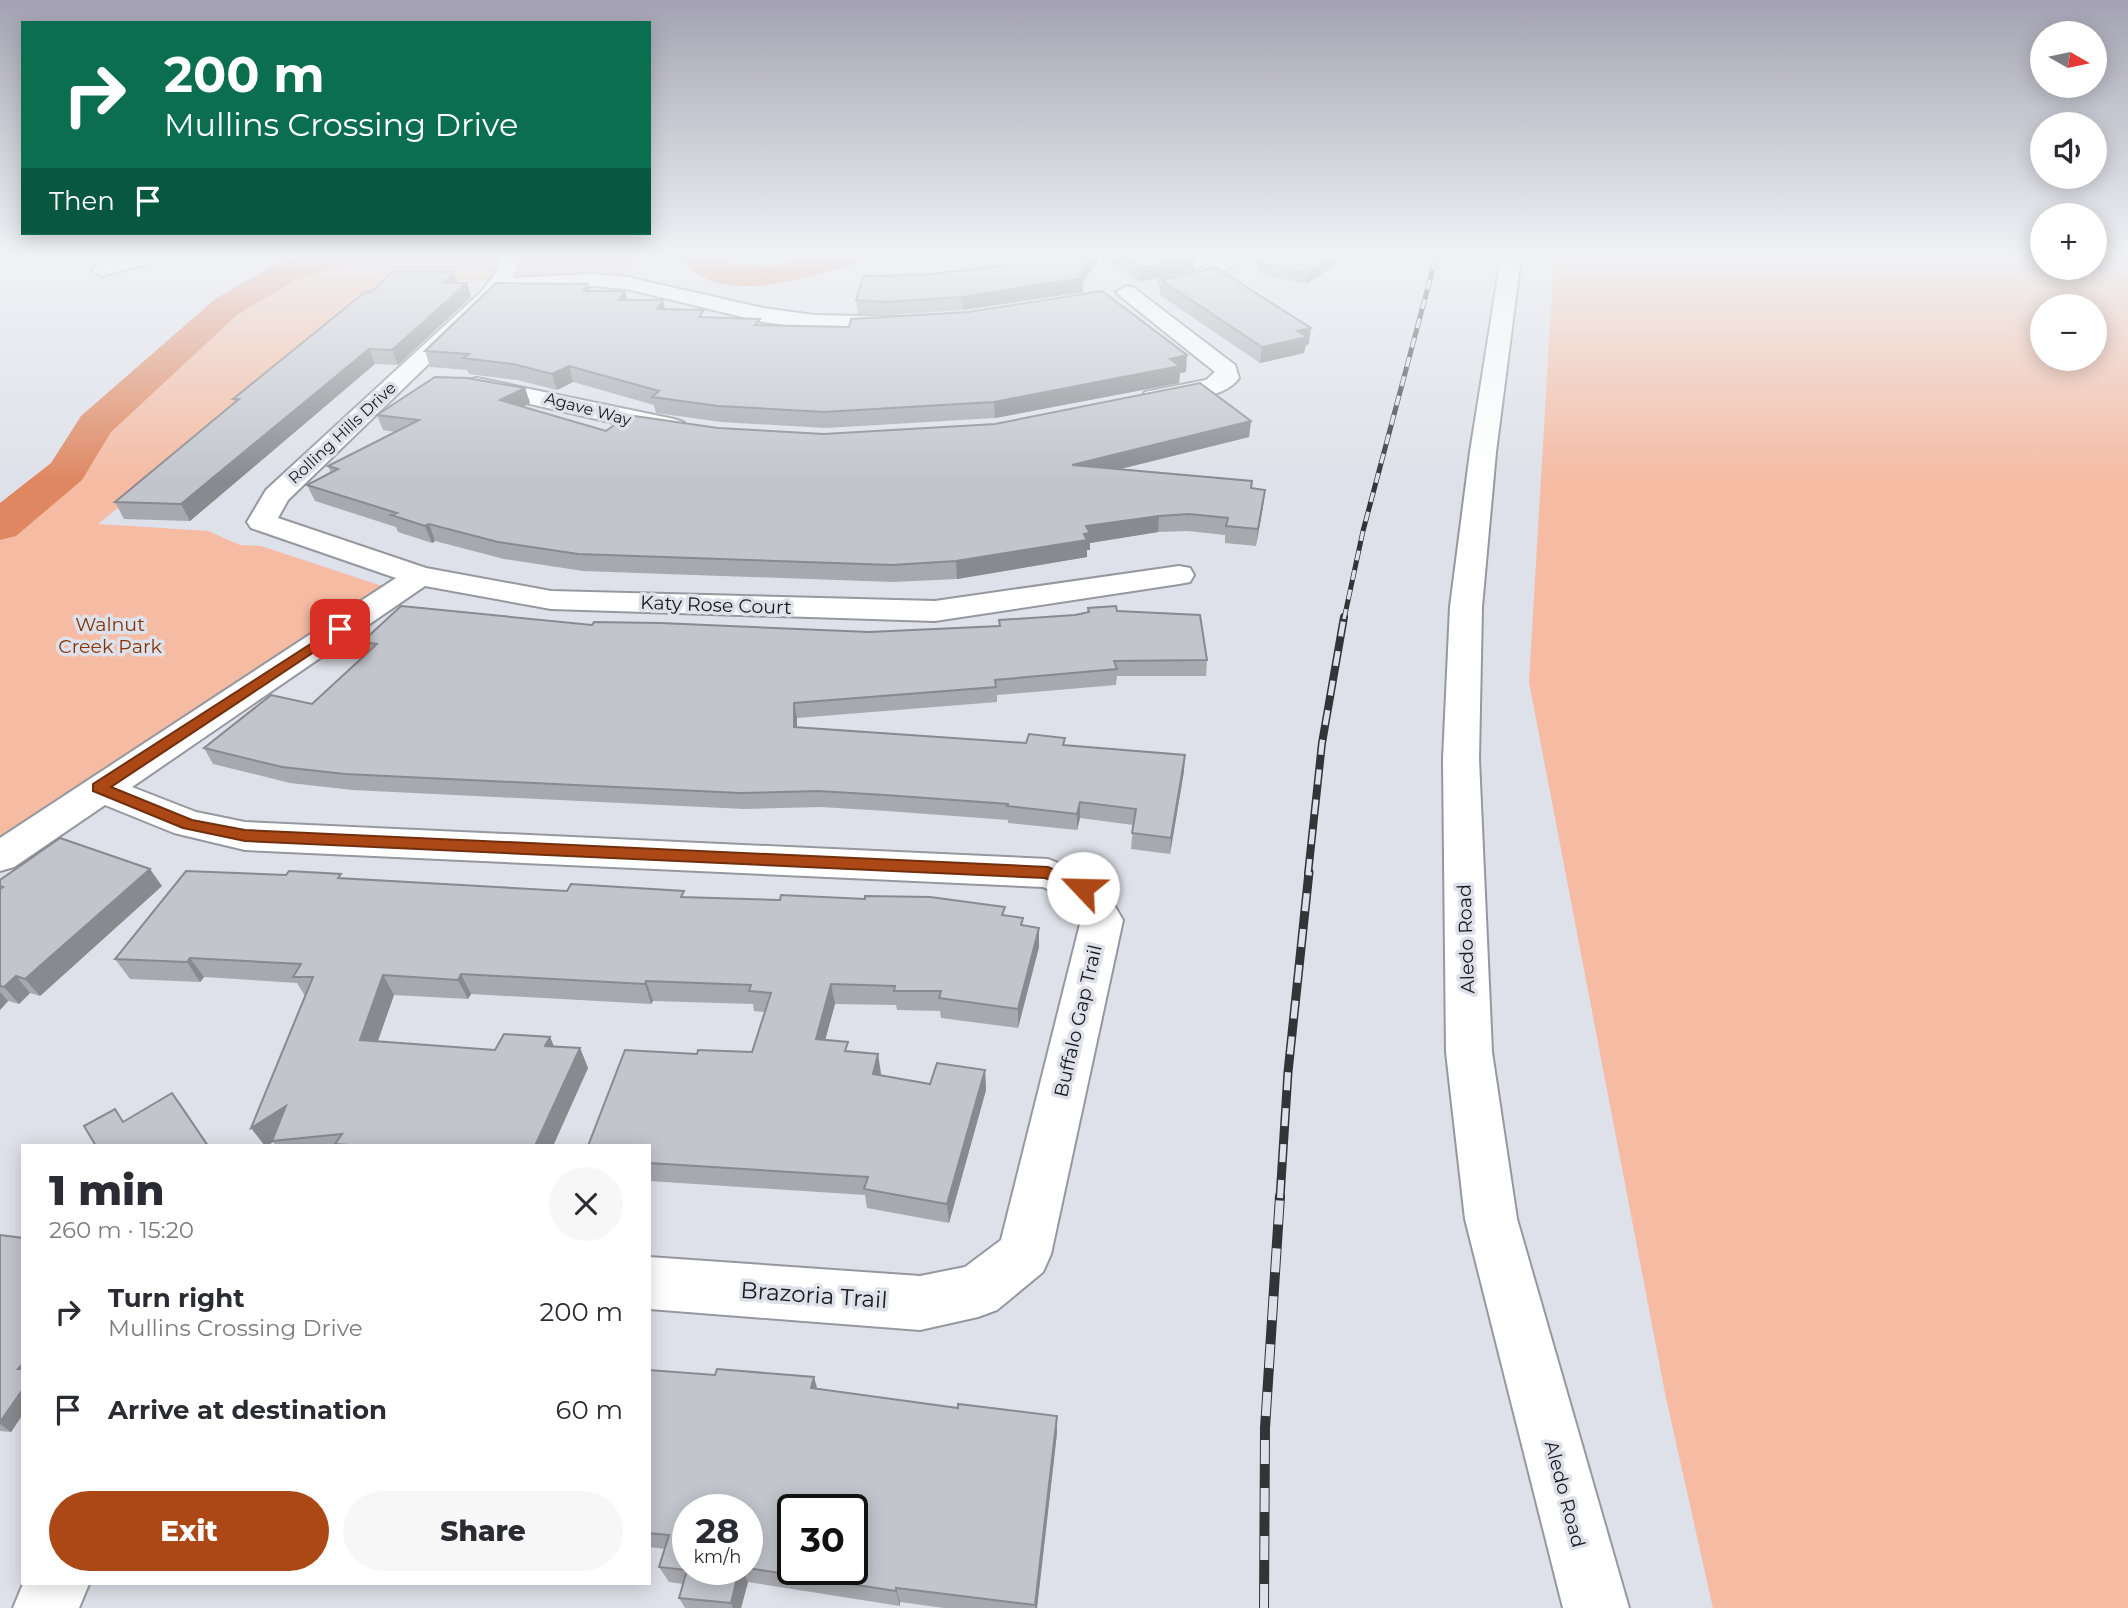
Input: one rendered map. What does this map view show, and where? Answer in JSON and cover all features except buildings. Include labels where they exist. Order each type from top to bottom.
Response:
[{"type":"street","name":"Rolling Hills Drive","points":[[261,522],[276,496],[449,332]]},
{"type":"street","points":[[1131,402],[1213,386],[1227,378],[1227,370],[1178,332]]},
{"type":"street","name":"Aledo Road","points":[[1500,332],[1483,453],[1466,607],[1461,759],[1469,1052],[1490,1219],[1596,1608]]},
{"type":"street","name":"Agave Way","points":[[396,382],[517,390],[641,422],[694,430]]},
{"type":"street","name":"Katy Rose Court","points":[[261,522],[419,576],[551,600],[935,611],[1179,575]]},
{"type":"street","points":[[0,857],[99,788],[419,576]]},
{"type":"street","name":"Buffalo Gap Trail","points":[[99,788],[188,824],[245,836],[1048,873],[1083,888],[1101,920],[1024,1254],[978,1292]]},
{"type":"street","name":"Brazoria Trail","points":[[651,1283],[920,1303],[978,1292]]},
{"type":"street","points":[[46,1608],[57,1585]]},
{"type":"green space","name":"Walnut Creek Park","points":[[207,332],[331,332],[98,524],[208,531],[240,545],[261,546],[385,587],[0,837],[0,532],[40,505],[71,475],[189,347]]},
{"type":"green space","points":[[1550,332],[2030,332],[2030,371],[2107,371],[2107,332],[2128,332],[2128,1608],[1713,1608],[1666,1398],[1529,682]]},
{"type":"waterway","points":[[0,526],[67,471],[95,425],[198,332]]},
{"type":"railway","points":[[1344,619],[1363,531],[1416,332]]},
{"type":"railway","points":[[1308,874],[1322,743],[1344,617]]},
{"type":"railway","points":[[1280,1198],[1288,1072],[1309,872]]},
{"type":"railway","points":[[1264,1608],[1265,1428],[1280,1196]]},
{"type":"route","points":[[340,629],[99,788],[118,798],[188,824],[245,836],[1048,873],[1083,888]]}]
